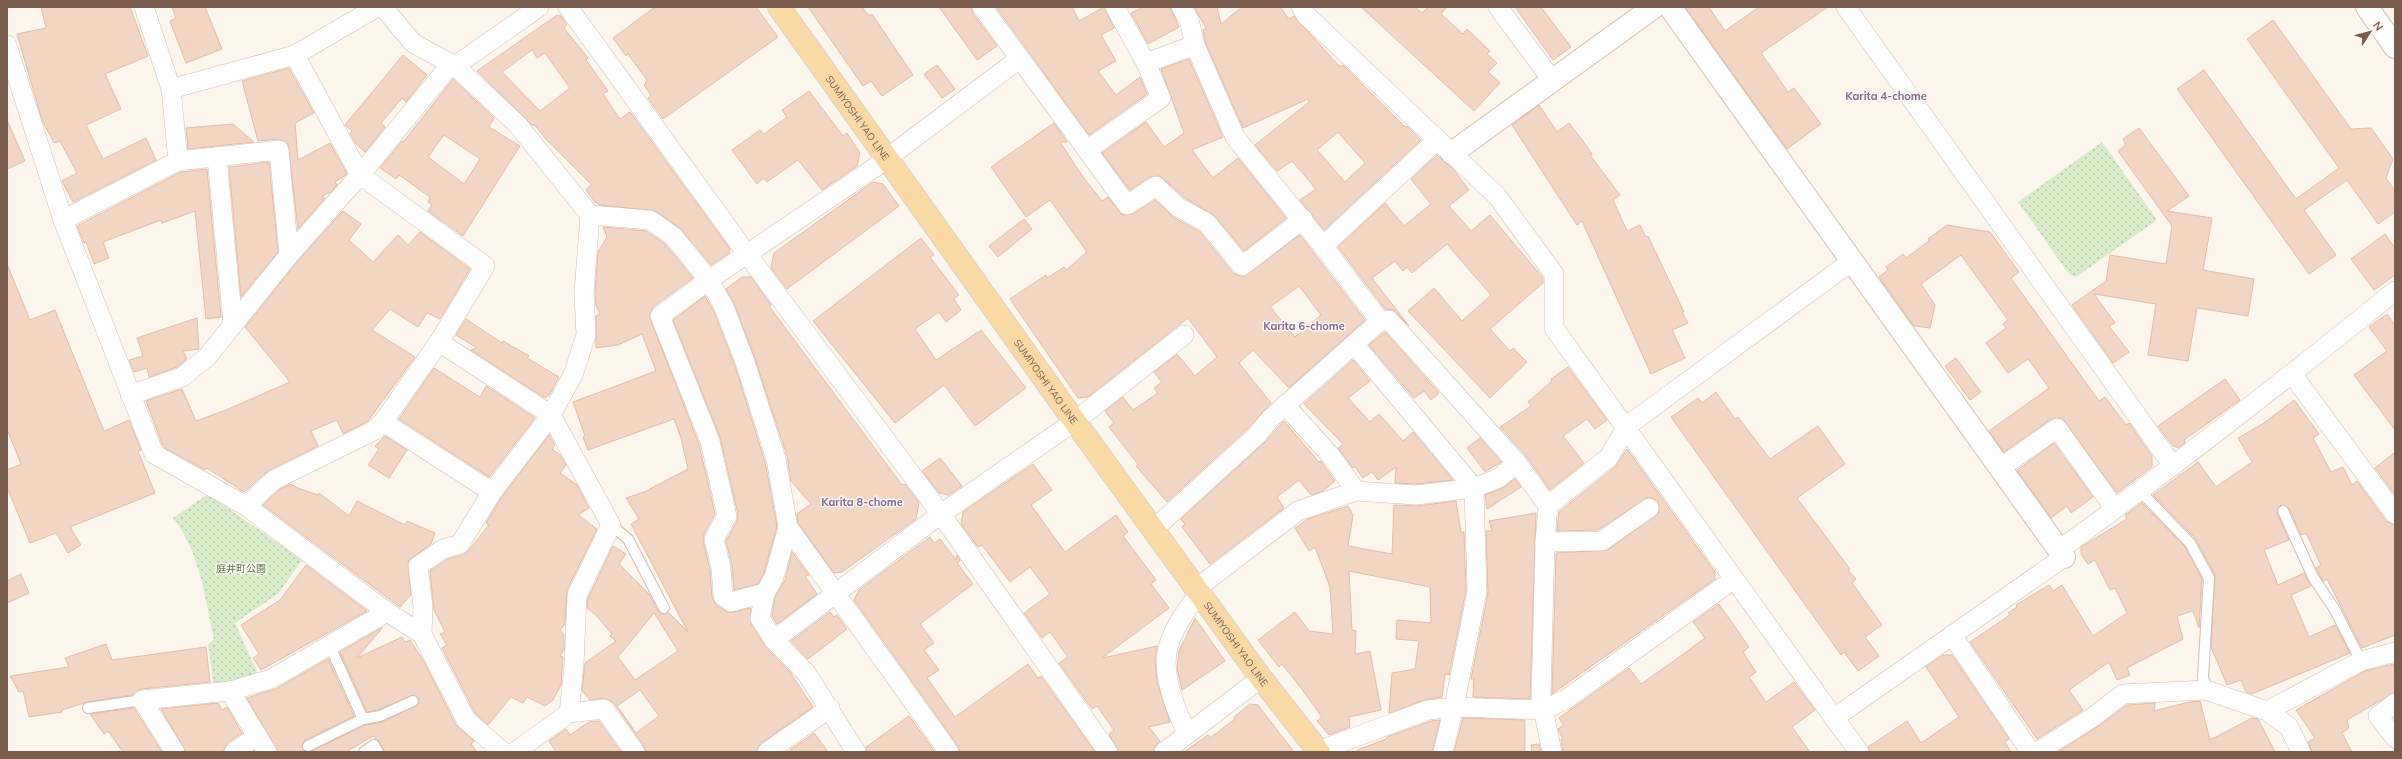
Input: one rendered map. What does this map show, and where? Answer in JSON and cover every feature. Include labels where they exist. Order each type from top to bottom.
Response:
[{"type":"main road","name":"SUMIYOSHI YAO LINE","points":[[779,7],[1075,421],[1262,678],[1319,752]]},
{"type":"street","points":[[144,7],[171,89],[178,161]]},
{"type":"street","points":[[171,89],[295,55],[377,7]]},
{"type":"street","points":[[383,7],[413,43],[453,65],[518,125],[590,215],[584,293],[586,335],[573,375],[551,415],[492,492],[460,544],[443,549],[418,566],[423,606],[422,634],[466,720],[503,752]]},
{"type":"street","points":[[130,394],[182,377],[207,357],[289,255],[360,175],[453,65],[539,7]]},
{"type":"street","points":[[568,7],[747,254],[942,514],[1108,752]]},
{"type":"street","points":[[982,7],[1127,205],[1156,186],[1178,207],[1207,223],[1242,266],[1303,219]]},
{"type":"street","points":[[1087,150],[1161,98],[1146,63],[1115,7]]},
{"type":"street","points":[[1181,7],[1189,20],[1195,45],[1235,137],[1303,219],[1380,321]]},
{"type":"street","points":[[1300,7],[1497,196],[1554,274],[1554,328],[1627,426],[1734,580],[1859,752]]},
{"type":"street","points":[[1498,7],[1552,80]]},
{"type":"street","points":[[1322,246],[1444,146],[1552,80],[1654,7]]},
{"type":"street","points":[[1670,7],[2061,553]]},
{"type":"street","points":[[1846,7],[2172,466]]},
{"type":"street","points":[[2367,7],[2395,47]]},
{"type":"street","points":[[7,45],[63,220],[154,454],[246,506],[386,612],[422,634]]},
{"type":"street","points":[[1146,63],[1195,45]]},
{"type":"street","points":[[246,506],[274,480],[375,430],[383,422],[439,342],[485,266],[360,175],[295,55]]},
{"type":"street","points":[[765,593],[731,602],[723,596],[722,568],[714,539],[727,516],[710,441],[660,316],[709,280],[887,158],[1019,59]]},
{"type":"street","points":[[63,220],[178,161],[279,150],[289,255]]},
{"type":"street","points":[[217,157],[233,325]]},
{"type":"street","points":[[590,215],[650,220],[673,236],[709,280],[724,307],[776,459],[788,527],[948,752]]},
{"type":"street","points":[[1548,506],[1610,456],[1627,426],[1852,261]]},
{"type":"street","points":[[1834,718],[1952,635],[2061,553],[2115,509],[2292,374],[2395,290]]},
{"type":"street","points":[[1154,529],[1257,435],[1270,419],[1285,405],[1380,321],[1389,320],[1517,463],[1548,506],[1545,542],[1541,699],[1552,752]]},
{"type":"street","points":[[774,640],[942,514],[1075,421],[1184,335]]},
{"type":"street","points":[[439,342],[551,415],[611,525],[576,595],[574,665],[569,713]]},
{"type":"street","points":[[1354,344],[1474,488],[1477,591],[1454,707],[1443,752]]},
{"type":"street","points":[[2292,374],[2395,514]]},
{"type":"street","points":[[1285,405],[1331,456],[1356,491]]},
{"type":"street","points":[[383,422],[492,492]]},
{"type":"street","points":[[2000,468],[2057,428],[2115,509]]},
{"type":"street","points":[[1188,734],[1172,697],[1166,668],[1167,649],[1183,615],[1198,590],[1298,511],[1356,491],[1416,495],[1474,488],[1499,478],[1517,463]]},
{"type":"street","points":[[1545,542],[1602,541],[1649,508]]},
{"type":"street","points":[[788,527],[774,577],[765,593],[760,618],[774,640],[807,674],[830,708],[856,752]]},
{"type":"street","points":[[1319,752],[1428,710],[1454,707],[1543,710],[1565,700],[1734,580]]},
{"type":"street","points":[[175,752],[142,700],[230,691],[271,679],[386,612]]},
{"type":"street","points":[[1952,635],[2029,751],[2039,750],[2093,717],[2123,694],[2206,690],[2267,710],[2289,727],[2301,752]]},
{"type":"street","points":[[2267,710],[2361,661],[2394,654]]},
{"type":"street","points":[[1164,752],[1262,678]]},
{"type":"street","points":[[230,691],[267,752]]},
{"type":"street","points":[[2395,703],[2378,716],[2395,738]]},
{"type":"street","points":[[767,752],[830,708]]},
{"type":"street","points":[[516,752],[569,713],[604,709],[636,752]]},
{"type":"street","points":[[234,752],[257,736]]},
{"type":"lane","points":[[2140,491],[2190,543],[2209,578],[2203,676],[2206,690]]},
{"type":"lane","points":[[2283,511],[2313,577],[2335,610],[2361,661]]},
{"type":"lane","points":[[611,525],[628,539],[664,608]]},
{"type":"lane","points":[[329,644],[363,719]]},
{"type":"lane","points":[[88,708],[142,700]]},
{"type":"lane","points":[[308,746],[363,719],[380,716],[413,701]]},
{"type":"lane","points":[[364,752],[374,746],[378,752]]},
{"type":"green space","points":[[2102,142],[2157,220],[2076,277],[2069,274],[2018,202]]},
{"type":"green space","name":"庭井町公園","points":[[208,494],[302,560],[278,594],[235,623],[260,678],[214,686],[208,645],[214,639],[204,592],[190,545],[173,518]]},
{"type":"building","points":[[41,7],[130,7],[148,56],[105,74],[121,109],[86,125],[103,159],[146,138],[156,160],[73,202],[62,181],[77,173],[60,141],[54,143],[42,120],[17,34],[46,28]]},
{"type":"building","points":[[172,7],[205,7],[222,49],[186,63],[170,21],[176,18]]},
{"type":"building","points":[[655,7],[756,7],[778,37],[663,119],[648,98],[651,95],[644,85],[647,80],[628,54],[626,56],[613,38]]},
{"type":"building","points":[[808,7],[862,7],[869,16],[872,14],[913,75],[882,96],[871,81],[863,86]]},
{"type":"building","points":[[939,7],[971,7],[973,14],[997,46],[977,60]]},
{"type":"building","points":[[996,7],[1072,7],[1079,21],[1104,7],[1114,28],[1101,35],[1116,61],[1098,71],[1116,95],[1140,77],[1147,94],[1089,135]]},
{"type":"building","points":[[1144,7],[1170,7],[1179,27],[1148,44],[1131,13]]},
{"type":"building","points":[[1194,7],[1217,7],[1221,24],[1242,7],[1280,7],[1289,19],[1294,16],[1340,67],[1343,65],[1405,127],[1407,126],[1421,140],[1324,230],[1300,200],[1316,189],[1292,161],[1277,171],[1255,145],[1309,102],[1308,99],[1243,128],[1205,42],[1203,30],[1206,28]],"holes":[[[1338,132],[1365,163],[1345,182],[1317,150]]]},
{"type":"building","points":[[1361,7],[1415,7],[1422,13],[1428,7],[1447,7],[1441,14],[1463,34],[1467,29],[1490,51],[1487,54],[1497,63],[1488,72],[1500,83],[1474,111]]},
{"type":"building","points":[[1515,7],[1541,7],[1571,47],[1553,60]]},
{"type":"building","points":[[1685,7],[1709,7],[1725,31],[1759,7],[1828,7],[1761,53],[1788,92],[1794,88],[1821,124],[1787,149]]},
{"type":"building","points":[[557,15],[561,16],[567,25],[564,28],[588,58],[586,60],[608,91],[603,94],[620,119],[630,112],[730,249],[729,253],[711,265],[681,229],[656,211],[600,205],[595,202],[586,190],[591,184],[545,138],[534,124],[533,126],[477,71]],"holes":[[[532,50],[537,58],[545,53],[570,88],[540,111],[502,72]]]},
{"type":"building","points":[[2273,20],[2351,129],[2371,128],[2393,159],[2386,178],[2395,191],[2395,212],[2378,224],[2347,180],[2304,210],[2336,255],[2309,274],[2177,89],[2204,70],[2296,199],[2339,168],[2247,39]]},
{"type":"building","points":[[403,55],[427,75],[406,102],[402,98],[381,123],[385,127],[365,152],[356,144],[350,133],[352,131],[345,125]]},
{"type":"building","points":[[1189,59],[1223,137],[1192,150],[1213,178],[1238,158],[1286,218],[1244,251],[1215,216],[1185,198],[1160,176],[1150,177],[1130,190],[1102,153],[1146,122],[1164,147],[1184,133],[1161,69]]},
{"type":"building","points":[[937,65],[955,89],[942,98],[924,74]]},
{"type":"building","points":[[289,68],[314,113],[295,123],[298,160],[330,143],[347,174],[335,182],[337,185],[331,192],[322,196],[325,198],[298,229],[288,144],[278,139],[258,141],[242,81]]},
{"type":"building","points":[[453,79],[494,118],[489,127],[520,146],[463,236],[428,211],[432,205],[428,202],[430,197],[399,175],[396,179],[380,168],[402,141],[403,142]],"holes":[[[444,135],[480,159],[464,184],[428,157]]]},
{"type":"building","points":[[809,91],[843,136],[847,133],[860,153],[857,166],[822,190],[798,160],[767,182],[764,178],[757,184],[732,150],[760,130],[764,134],[787,117],[782,110]]},
{"type":"building","points":[[1539,105],[1557,132],[1569,123],[1583,141],[1592,154],[1590,155],[1620,195],[1613,200],[1627,231],[1640,225],[1646,237],[1648,236],[1688,323],[1672,330],[1685,358],[1651,374],[1582,221],[1577,225],[1512,125]]},
{"type":"building","points":[[7,120],[25,161],[7,169]]},
{"type":"building","points":[[1054,123],[1067,142],[1060,142],[1083,177],[1102,201],[1108,197],[1122,215],[1133,214],[1155,200],[1173,217],[1200,232],[1233,273],[1243,277],[1300,235],[1365,320],[1289,388],[1253,350],[1239,363],[1271,403],[1249,427],[1167,502],[1136,466],[1138,464],[1109,427],[1114,423],[1105,411],[1123,397],[1133,410],[1158,393],[1154,388],[1162,382],[1154,372],[1177,354],[1195,376],[1217,357],[1188,318],[1088,397],[1078,398],[1010,299],[1046,275],[1047,278],[1064,267],[1066,270],[1087,252],[1050,200],[1026,217],[991,167]],"holes":[[[1299,286],[1321,315],[1295,337],[1270,307]]]},
{"type":"building","points":[[233,124],[254,142],[188,149],[186,128]]},
{"type":"building","points":[[2139,128],[2189,196],[2167,211],[2212,218],[2203,270],[2254,279],[2248,316],[2197,308],[2188,361],[2148,355],[2156,304],[2094,294],[2115,323],[2109,326],[2129,352],[2113,363],[2072,305],[2106,281],[2110,255],[2166,264],[2172,226],[2118,151],[2126,145],[2123,139]]},
{"type":"building","points":[[1437,155],[1454,170],[1469,190],[1449,206],[1471,231],[1490,215],[1543,278],[1543,283],[1490,329],[1510,351],[1513,348],[1527,362],[1490,398],[1408,311],[1434,288],[1462,321],[1491,295],[1447,244],[1412,273],[1407,267],[1403,271],[1395,261],[1372,278],[1409,326],[1393,310],[1385,309],[1338,247],[1385,203],[1404,226],[1431,204],[1411,179]]},
{"type":"building","points":[[269,162],[278,252],[241,297],[229,167]]},
{"type":"building","points":[[207,169],[221,317],[206,319],[195,211],[162,223],[161,220],[103,242],[109,258],[94,264],[86,242],[84,243],[77,226],[181,172]]},
{"type":"building","points":[[873,182],[883,184],[899,206],[787,289],[771,268],[774,253]]},
{"type":"building","points":[[343,211],[361,224],[349,240],[373,262],[398,235],[408,245],[420,232],[470,269],[440,319],[427,313],[418,327],[390,309],[372,330],[415,357],[368,421],[343,434],[337,420],[311,431],[318,446],[269,470],[244,492],[207,468],[205,470],[165,448],[162,444],[146,401],[182,389],[196,421],[226,410],[290,382],[245,327],[297,262]]},
{"type":"building","points":[[1024,219],[1032,229],[998,257],[989,246]]},
{"type":"building","points":[[1947,225],[1990,232],[2019,272],[2011,278],[2099,401],[2105,397],[2126,425],[2129,423],[2152,456],[2152,467],[2117,493],[2062,418],[2051,419],[2004,452],[1989,431],[2049,388],[2028,359],[2008,373],[1986,343],[2006,328],[2003,324],[2008,320],[1961,255],[1921,284],[1935,305],[1930,328],[1914,326],[1879,277],[1888,270],[1886,267],[1903,254],[1906,258]]},
{"type":"building","points":[[603,227],[646,231],[665,244],[693,278],[653,307],[649,316],[699,444],[715,514],[704,534],[703,541],[710,570],[712,597],[716,605],[729,613],[751,608],[751,624],[766,648],[790,672],[813,707],[761,743],[756,752],[646,752],[644,746],[613,702],[603,698],[590,700],[582,691],[585,663],[616,641],[610,636],[612,634],[595,614],[587,608],[588,598],[613,546],[626,554],[619,564],[649,594],[658,611],[663,614],[668,612],[688,632],[631,524],[639,519],[626,498],[644,492],[688,469],[681,438],[674,419],[588,450],[583,437],[585,436],[573,402],[656,371],[642,334],[618,345],[596,348],[596,316],[600,314],[596,305],[595,293],[598,252],[607,237]],"holes":[[[654,613],[678,651],[635,680],[618,657]],[[640,690],[659,716],[636,733],[617,706]]]},
{"type":"building","points":[[2385,234],[2395,248],[2395,275],[2374,290],[2351,259]]},
{"type":"building","points":[[921,238],[934,255],[930,257],[959,295],[954,299],[961,310],[946,322],[939,312],[915,329],[936,360],[981,330],[1026,388],[975,426],[944,385],[895,423],[813,321]]},
{"type":"building","points":[[7,264],[30,320],[55,310],[104,431],[129,420],[141,450],[138,451],[155,493],[70,527],[81,545],[68,553],[56,533],[30,543],[7,487],[7,470],[21,464],[7,429]]},
{"type":"building","points":[[742,277],[751,277],[771,305],[769,306],[902,485],[905,484],[919,503],[916,519],[842,572],[834,573],[798,523],[797,514],[811,504],[791,481],[787,456],[755,359],[734,303],[726,289]]},
{"type":"building","points":[[705,296],[714,312],[735,366],[765,462],[777,526],[764,573],[758,584],[734,590],[732,566],[726,541],[737,521],[738,514],[720,437],[673,320]]},
{"type":"building","points":[[2387,314],[2395,325],[2395,430],[2354,375],[2387,351],[2369,327]]},
{"type":"building","points":[[197,318],[199,349],[183,351],[187,359],[177,367],[149,377],[147,368],[134,372],[129,360],[143,356],[137,338]]},
{"type":"building","points":[[466,319],[502,343],[503,341],[529,356],[527,358],[559,377],[550,394],[545,398],[471,350],[477,348],[456,335]]},
{"type":"building","points":[[1385,332],[1439,393],[1431,400],[1424,391],[1414,398],[1369,345]]},
{"type":"building","points":[[1956,358],[1981,392],[1970,400],[1945,366]]},
{"type":"building","points":[[1353,360],[1370,381],[1348,398],[1370,422],[1379,414],[1403,441],[1413,432],[1453,480],[1416,484],[1395,483],[1396,467],[1378,480],[1372,472],[1363,478],[1355,467],[1353,468],[1338,448],[1343,444],[1304,404]]},
{"type":"building","points":[[1568,367],[1607,420],[1595,429],[1587,419],[1563,436],[1584,463],[1550,490],[1526,456],[1500,427],[1531,406],[1528,402],[1552,381],[1551,379]]},
{"type":"building","points":[[434,368],[480,397],[486,386],[535,418],[489,477],[399,419]]},
{"type":"building","points":[[2225,379],[2240,400],[2184,440],[2185,443],[2178,448],[2173,446],[2158,426]]},
{"type":"building","points":[[1716,392],[1735,419],[1738,417],[1770,459],[1818,426],[1845,464],[1797,498],[1850,569],[1848,570],[1856,579],[1852,583],[1882,625],[1865,637],[1879,656],[1858,671],[1844,652],[1841,655],[1671,417],[1698,398],[1702,403]]},
{"type":"building","points":[[2294,400],[2319,434],[2313,438],[2331,472],[2343,467],[2352,485],[2357,481],[2386,521],[2395,525],[2395,635],[2362,648],[2327,579],[2323,581],[2316,568],[2321,565],[2306,533],[2301,535],[2289,508],[2281,505],[2278,508],[2277,513],[2289,540],[2264,550],[2278,585],[2304,573],[2311,586],[2291,595],[2309,637],[2335,625],[2350,653],[2252,694],[2246,692],[2241,680],[2227,685],[2211,647],[2215,575],[2195,538],[2153,495],[2198,462],[2216,487],[2252,462],[2238,438],[2264,423]]},
{"type":"building","points":[[1284,421],[1319,462],[1321,461],[1335,481],[1323,491],[1311,495],[1299,480],[1277,497],[1284,508],[1210,564],[1182,527],[1185,524],[1181,519],[1264,443]]},
{"type":"building","points":[[549,435],[555,445],[552,449],[560,455],[566,465],[560,473],[577,485],[589,508],[578,515],[597,529],[567,590],[565,624],[560,630],[564,635],[564,650],[560,656],[563,657],[561,685],[553,700],[545,706],[527,697],[523,703],[511,697],[488,725],[475,713],[442,648],[447,645],[440,634],[445,632],[434,610],[430,571],[448,559],[463,555],[469,550],[489,525],[486,523],[501,498]]},
{"type":"building","points":[[385,436],[407,450],[389,478],[368,465],[379,449],[375,446]]},
{"type":"building","points":[[1480,438],[1501,462],[1485,472],[1467,448]]},
{"type":"building","points":[[2054,443],[2093,497],[2071,513],[2067,506],[2051,518],[2017,470]]},
{"type":"building","points":[[1627,449],[1715,572],[1715,579],[1552,694],[1556,553],[1608,550],[1659,512],[1658,501],[1648,497],[1598,530],[1557,531],[1559,512],[1616,466]]},
{"type":"building","points":[[2395,452],[2395,495],[2375,468]]},
{"type":"building","points":[[940,458],[962,486],[949,495],[939,493],[922,471]]},
{"type":"building","points":[[1033,464],[1052,490],[1031,505],[1065,552],[1116,515],[1128,532],[1123,536],[1156,580],[1151,584],[1169,608],[1102,658],[1157,646],[1155,658],[1157,682],[1170,722],[1149,727],[1160,741],[1154,747],[1153,752],[1119,752],[1109,734],[1114,730],[1097,706],[1092,709],[1059,663],[1068,657],[1050,632],[1042,638],[1024,613],[1050,594],[1030,567],[1010,582],[982,545],[978,547],[961,524],[963,512]]},
{"type":"building","points":[[1515,479],[1521,487],[1487,509],[1485,495],[1503,488]]},
{"type":"building","points":[[291,484],[318,495],[319,493],[349,516],[357,501],[405,525],[407,521],[435,533],[431,544],[408,561],[411,595],[400,607],[263,505],[280,489]]},
{"type":"building","points":[[1456,501],[1461,532],[1464,532],[1466,590],[1449,675],[1445,674],[1442,697],[1424,700],[1389,713],[1392,673],[1415,669],[1419,641],[1396,639],[1397,620],[1431,623],[1430,587],[1349,571],[1352,630],[1356,631],[1355,654],[1370,651],[1381,710],[1349,717],[1350,727],[1329,735],[1317,721],[1322,717],[1301,688],[1282,664],[1279,667],[1258,640],[1295,612],[1309,631],[1333,634],[1330,587],[1315,547],[1309,551],[1295,528],[1308,519],[1348,506],[1353,515],[1348,546],[1392,554],[1394,505],[1417,506]]},
{"type":"building","points":[[2142,503],[2185,547],[2202,579],[2199,628],[2193,611],[2177,616],[2183,639],[2127,668],[2130,675],[2117,680],[2109,662],[2069,690],[2083,710],[2037,739],[1970,642],[2010,615],[2008,613],[2017,607],[2016,605],[2049,585],[2053,591],[2062,585],[2093,636],[2127,613],[2115,588],[2110,590],[2095,560],[2088,564],[2081,554],[2081,547],[2127,519],[2125,515]]},
{"type":"building","points":[[1536,513],[1530,699],[1473,697],[1474,679],[1471,679],[1488,593],[1486,531],[1492,531],[1489,521]]},
{"type":"building","points":[[930,537],[934,543],[940,539],[956,560],[957,555],[960,561],[957,563],[973,584],[920,624],[934,643],[924,650],[939,670],[927,678],[955,717],[1028,664],[1038,678],[1041,676],[1095,752],[960,752],[958,746],[854,600],[859,590]]},
{"type":"building","points":[[792,552],[809,575],[805,576],[817,594],[777,624],[772,616],[775,597],[785,580]]},
{"type":"building","points":[[306,565],[367,611],[261,670],[253,658],[259,654],[241,625],[280,600]]},
{"type":"building","points":[[21,574],[29,593],[7,603],[7,581]]},
{"type":"building","points":[[1719,604],[1749,647],[1743,652],[1756,672],[1749,677],[1766,702],[1794,682],[1815,710],[1792,727],[1810,752],[1563,752],[1561,739],[1563,739],[1558,729],[1564,725],[1559,718],[1629,668],[1641,684],[1671,663],[1705,638],[1693,622]]},
{"type":"building","points":[[830,612],[834,617],[837,615],[847,629],[808,659],[791,641]]},
{"type":"building","points":[[1195,618],[1225,661],[1182,690],[1177,668],[1179,651]]},
{"type":"building","points":[[383,627],[357,658],[402,637],[405,642],[410,640],[423,660],[456,725],[474,741],[471,744],[477,752],[385,752],[380,742],[373,736],[346,752],[310,752],[365,725],[383,722],[418,704],[419,698],[413,695],[378,710],[367,712],[340,652]]},
{"type":"building","points":[[106,644],[112,660],[206,647],[210,682],[141,689],[132,695],[87,702],[62,710],[62,712],[29,717],[23,691],[19,692],[10,676],[69,667],[65,658]]},
{"type":"building","points":[[1943,655],[1952,655],[2009,739],[2005,742],[2011,752],[1870,752],[1868,747],[1907,721],[1921,743],[1959,717],[1926,667]]},
{"type":"building","points":[[328,659],[354,716],[305,740],[302,746],[306,752],[278,752],[247,698],[276,689]]},
{"type":"building","points":[[2394,664],[2395,692],[2347,720],[2349,728],[2342,733],[2352,752],[2312,752],[2308,742],[2315,738],[2296,710],[2365,671]]},
{"type":"building","points":[[2200,701],[2210,740],[2252,718],[2258,719],[2275,752],[2058,752],[2099,726],[2127,705],[2155,703],[2154,711],[2189,702]]},
{"type":"building","points":[[218,703],[222,710],[227,707],[242,733],[227,743],[223,752],[186,752],[161,709]]},
{"type":"building","points":[[1250,704],[1258,705],[1294,752],[1184,752],[1208,735],[1210,738],[1235,719],[1234,717]]},
{"type":"building","points":[[134,708],[162,752],[123,752],[108,731],[104,734],[90,714]]},
{"type":"building","points":[[909,716],[935,752],[867,752],[866,747]]},
{"type":"building","points":[[1463,718],[1525,720],[1525,752],[1454,752]]},
{"type":"building","points":[[1440,720],[1432,752],[1357,752],[1357,750],[1386,739],[1387,737],[1431,721]]},
{"type":"building","points":[[599,721],[621,752],[556,752],[549,741],[566,729],[570,735],[589,722]]},
{"type":"building","points":[[814,733],[828,752],[792,752],[790,750]]},
{"type":"building","points":[[1539,744],[1541,752],[1532,752],[1531,745]]},
{"type":"district","name":"Karita 4-chome","points":[[1886,96]]},
{"type":"district","name":"Karita 6-chome","points":[[1304,326]]},
{"type":"district","name":"Karita 8-chome","points":[[862,502]]}]
